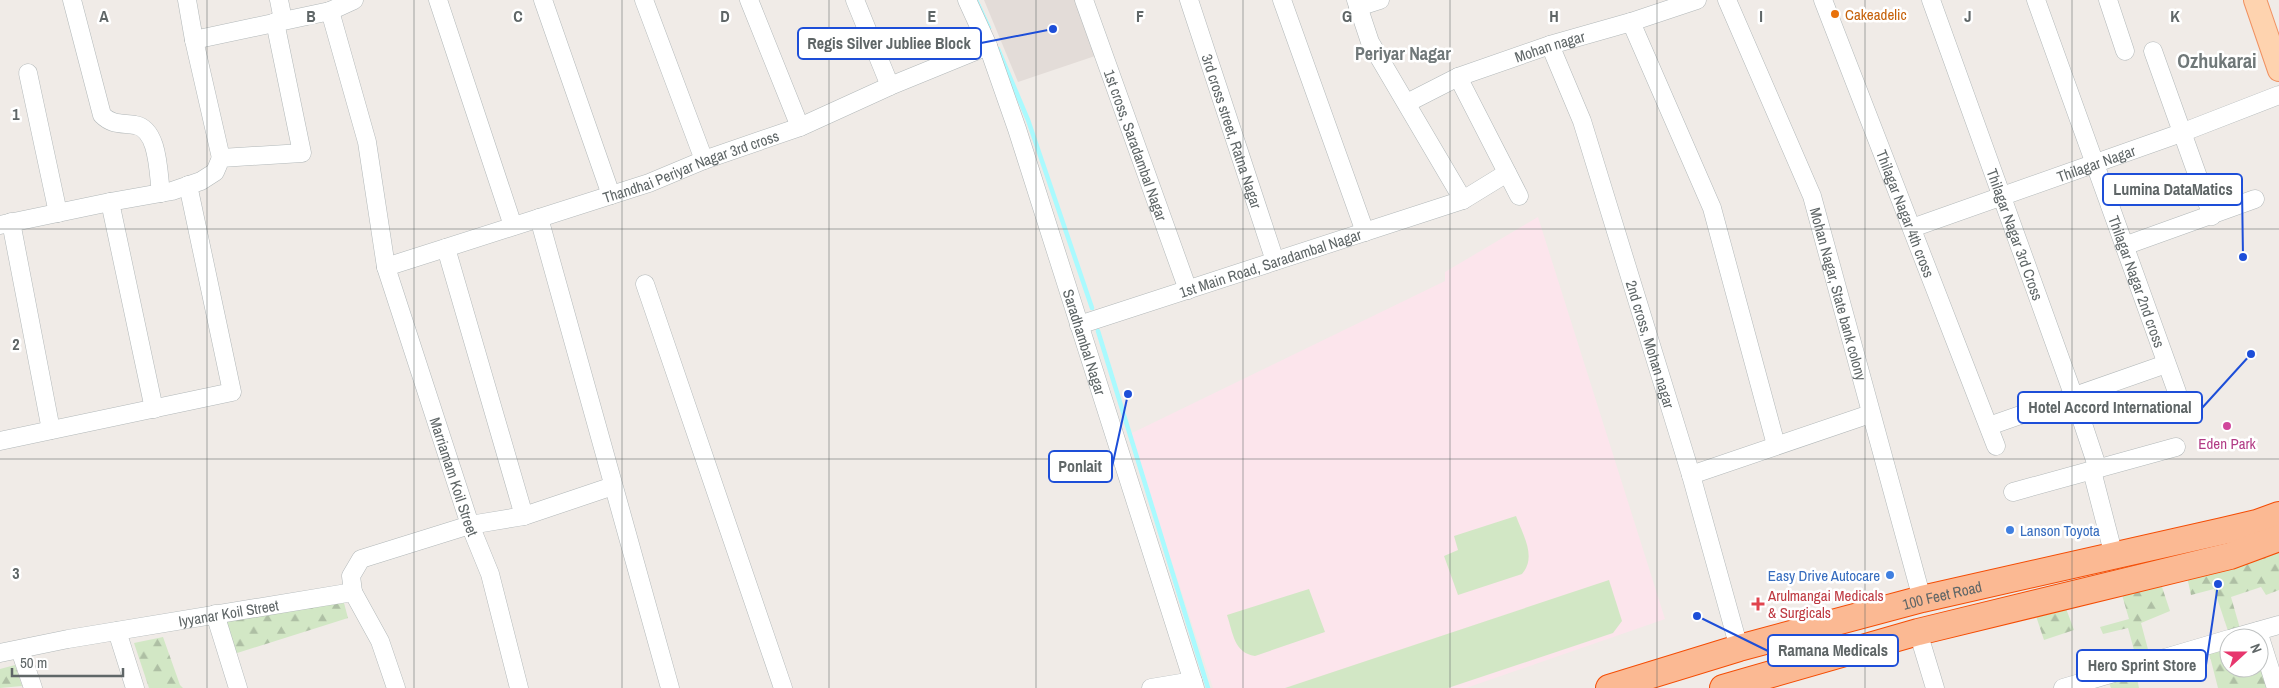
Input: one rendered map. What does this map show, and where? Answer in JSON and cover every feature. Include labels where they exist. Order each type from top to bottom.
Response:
[{"type":"highway","points":[[2268,519],[2279,506]]},
{"type":"highway","name":"100 Feet Road","points":[[1609,688],[1739,648],[1922,599],[2268,519]]},
{"type":"highway","name":"100 Feet Road","points":[[1723,688],[1918,632],[2230,556],[2279,538]]},
{"type":"main road","points":[[2254,0],[2279,70]]},
{"type":"street","points":[[72,0],[102,115],[109,121],[146,129],[152,138],[161,193]]},
{"type":"street","points":[[52,430],[5,224],[161,193],[202,181],[215,172],[221,158],[194,40],[187,0]]},
{"type":"street","points":[[221,158],[302,153],[279,21],[279,0]]},
{"type":"street","points":[[194,40],[330,11],[354,0]]},
{"type":"street","points":[[438,0],[513,226]]},
{"type":"street","points":[[543,0],[611,195]]},
{"type":"street","points":[[644,0],[704,160]]},
{"type":"street","points":[[749,0],[800,127]]},
{"type":"street","points":[[855,0],[890,86]]},
{"type":"street","name":"Saradhambal Nagar","points":[[967,0],[988,46],[1018,129],[1194,684]]},
{"type":"street","name":"1st cross, Saradambal Nagar","points":[[1084,0],[1188,290]]},
{"type":"street","name":"3rd cross street, Ratna Nagar","points":[[1188,0],[1275,261]]},
{"type":"street","points":[[1282,0],[1365,232]]},
{"type":"street","points":[[1380,0],[1357,3],[1370,42],[1463,200]]},
{"type":"street","name":"Mohan nagar","points":[[1407,103],[1458,77],[1550,45],[1631,22],[1697,0]]},
{"type":"street","name":"Mohan Nagar, State bank colony","points":[[1727,0],[1812,196],[1922,599]]},
{"type":"street","name":"Thilagar Nagar 4th cross","points":[[1823,0],[1996,446]]},
{"type":"street","name":"Thilagar Nagar 3rd Cross","points":[[1930,0],[2003,196],[2074,397],[2095,470],[2114,556]]},
{"type":"street","name":"Thilagar Nagar 2nd cross","points":[[2036,0],[2177,392]]},
{"type":"street","points":[[2108,0],[2125,52]]},
{"type":"street","name":"Marriamam Koil Street","points":[[330,11],[367,142],[386,267],[470,525],[490,574],[519,688]]},
{"type":"street","points":[[1631,22],[1712,208],[1776,446]]},
{"type":"street","name":"2nd cross, Mohan nagar","points":[[1550,45],[1582,122],[1691,475],[1739,648]]},
{"type":"street","name":"Thandhai Periyar Nagar 3rd cross","points":[[386,267],[649,183],[704,160],[800,127],[890,86],[988,46]]},
{"type":"street","points":[[2153,51],[2212,216]]},
{"type":"street","points":[[28,73],[58,213]]},
{"type":"street","points":[[1458,77],[1519,196]]},
{"type":"street","name":"Thilagar Nagar","points":[[1912,228],[2181,133],[2279,95]]},
{"type":"street","name":"1st Main Road, Saradambal Nagar","points":[[1079,325],[1463,200],[1507,173]]},
{"type":"street","points":[[0,441],[232,392],[188,185]]},
{"type":"street","points":[[2124,246],[2255,199]]},
{"type":"street","points":[[110,202],[154,409]]},
{"type":"street","points":[[539,218],[670,688]]},
{"type":"street","points":[[446,248],[524,516]]},
{"type":"street","points":[[645,284],[783,688]]},
{"type":"street","points":[[1989,426],[2166,364]]},
{"type":"street","points":[[1691,475],[1870,414]]},
{"type":"street","points":[[2013,492],[2176,447]]},
{"type":"street","points":[[396,688],[380,642],[353,592],[351,576],[361,559],[470,525],[524,516],[613,486]]},
{"type":"street","name":"Iyyanar Koil Street","points":[[0,653],[214,614],[353,592]]},
{"type":"street","points":[[214,614],[238,688]]},
{"type":"street","points":[[117,631],[135,688]]},
{"type":"street","points":[[1918,632],[1935,688]]},
{"type":"street","points":[[2063,688],[2219,642]]},
{"type":"street","points":[[20,650],[33,688]]},
{"type":"street","points":[[2269,666],[2276,688]]},
{"type":"street","points":[[1150,688],[1194,684]]},
{"type":"shaded area","points":[[984,0],[1078,0],[1098,55],[1018,82]]},
{"type":"shaded area","points":[[1538,217],[1665,619],[1466,688],[1213,688],[1130,434],[1445,281],[1445,272]]},
{"type":"green space","points":[[1516,516],[1529,553],[1526,567],[1522,574],[1458,595],[1444,556],[1458,550],[1454,536]]},
{"type":"green space","points":[[2279,543],[2279,590],[2266,595],[2261,587],[2231,597],[2240,628],[2227,628],[2214,589],[2191,595],[2186,572]]},
{"type":"green space","points":[[2159,578],[2170,611],[2141,623],[2150,657],[2137,661],[2128,628],[2103,634],[2100,627],[2129,619],[2120,588]]},
{"type":"green space","points":[[1609,580],[1622,621],[1613,633],[1448,688],[1285,688]]},
{"type":"green space","points":[[1309,589],[1325,632],[1255,656],[1248,654],[1238,646],[1227,615]]},
{"type":"green space","points":[[344,603],[348,618],[234,654],[223,619]]},
{"type":"green space","points":[[2064,603],[2074,630],[2044,640],[2034,610]]},
{"type":"green space","points":[[163,637],[180,685],[183,688],[149,688],[134,643]]},
{"type":"green space","points":[[2219,646],[2219,678],[2267,678],[2270,688],[2218,688],[2208,649]]},
{"type":"green space","points":[[15,665],[22,686],[0,688],[0,669]]},
{"type":"green space","points":[[2136,673],[2139,688],[2111,688],[2108,681]]},
{"type":"waterway","points":[[976,0],[989,28]]},
{"type":"waterway","points":[[998,49],[1028,120],[1092,308]]},
{"type":"waterway","points":[[1098,331],[1208,688]]},
{"type":"place","name":"Cakeadelic","points":[[1835,14]]},
{"type":"place","name":"Regis Silver Jubliee Block","points":[[1053,29]]},
{"type":"place","name":"Lumina DataMatics","points":[[2243,257]]},
{"type":"place","name":"Hotel Accord International","points":[[2251,354]]},
{"type":"place","name":"Ponlait","points":[[1128,394]]},
{"type":"place","name":"Eden Park","points":[[2227,426]]},
{"type":"place","name":"Lanson Toyota","points":[[2010,530]]},
{"type":"place","name":"Easy Drive Autocare","points":[[1890,575]]},
{"type":"place","name":"Hero Sprint Store","points":[[2218,584]]},
{"type":"place","name":"Arulmangai Medicals & Surgicals","points":[[1758,604]]},
{"type":"place","name":"Ramana Medicals","points":[[1697,616]]},
{"type":"district","name":"Periyar Nagar","points":[[1403,53]]},
{"type":"district","name":"Ozhukarai","points":[[2217,60]]}]
